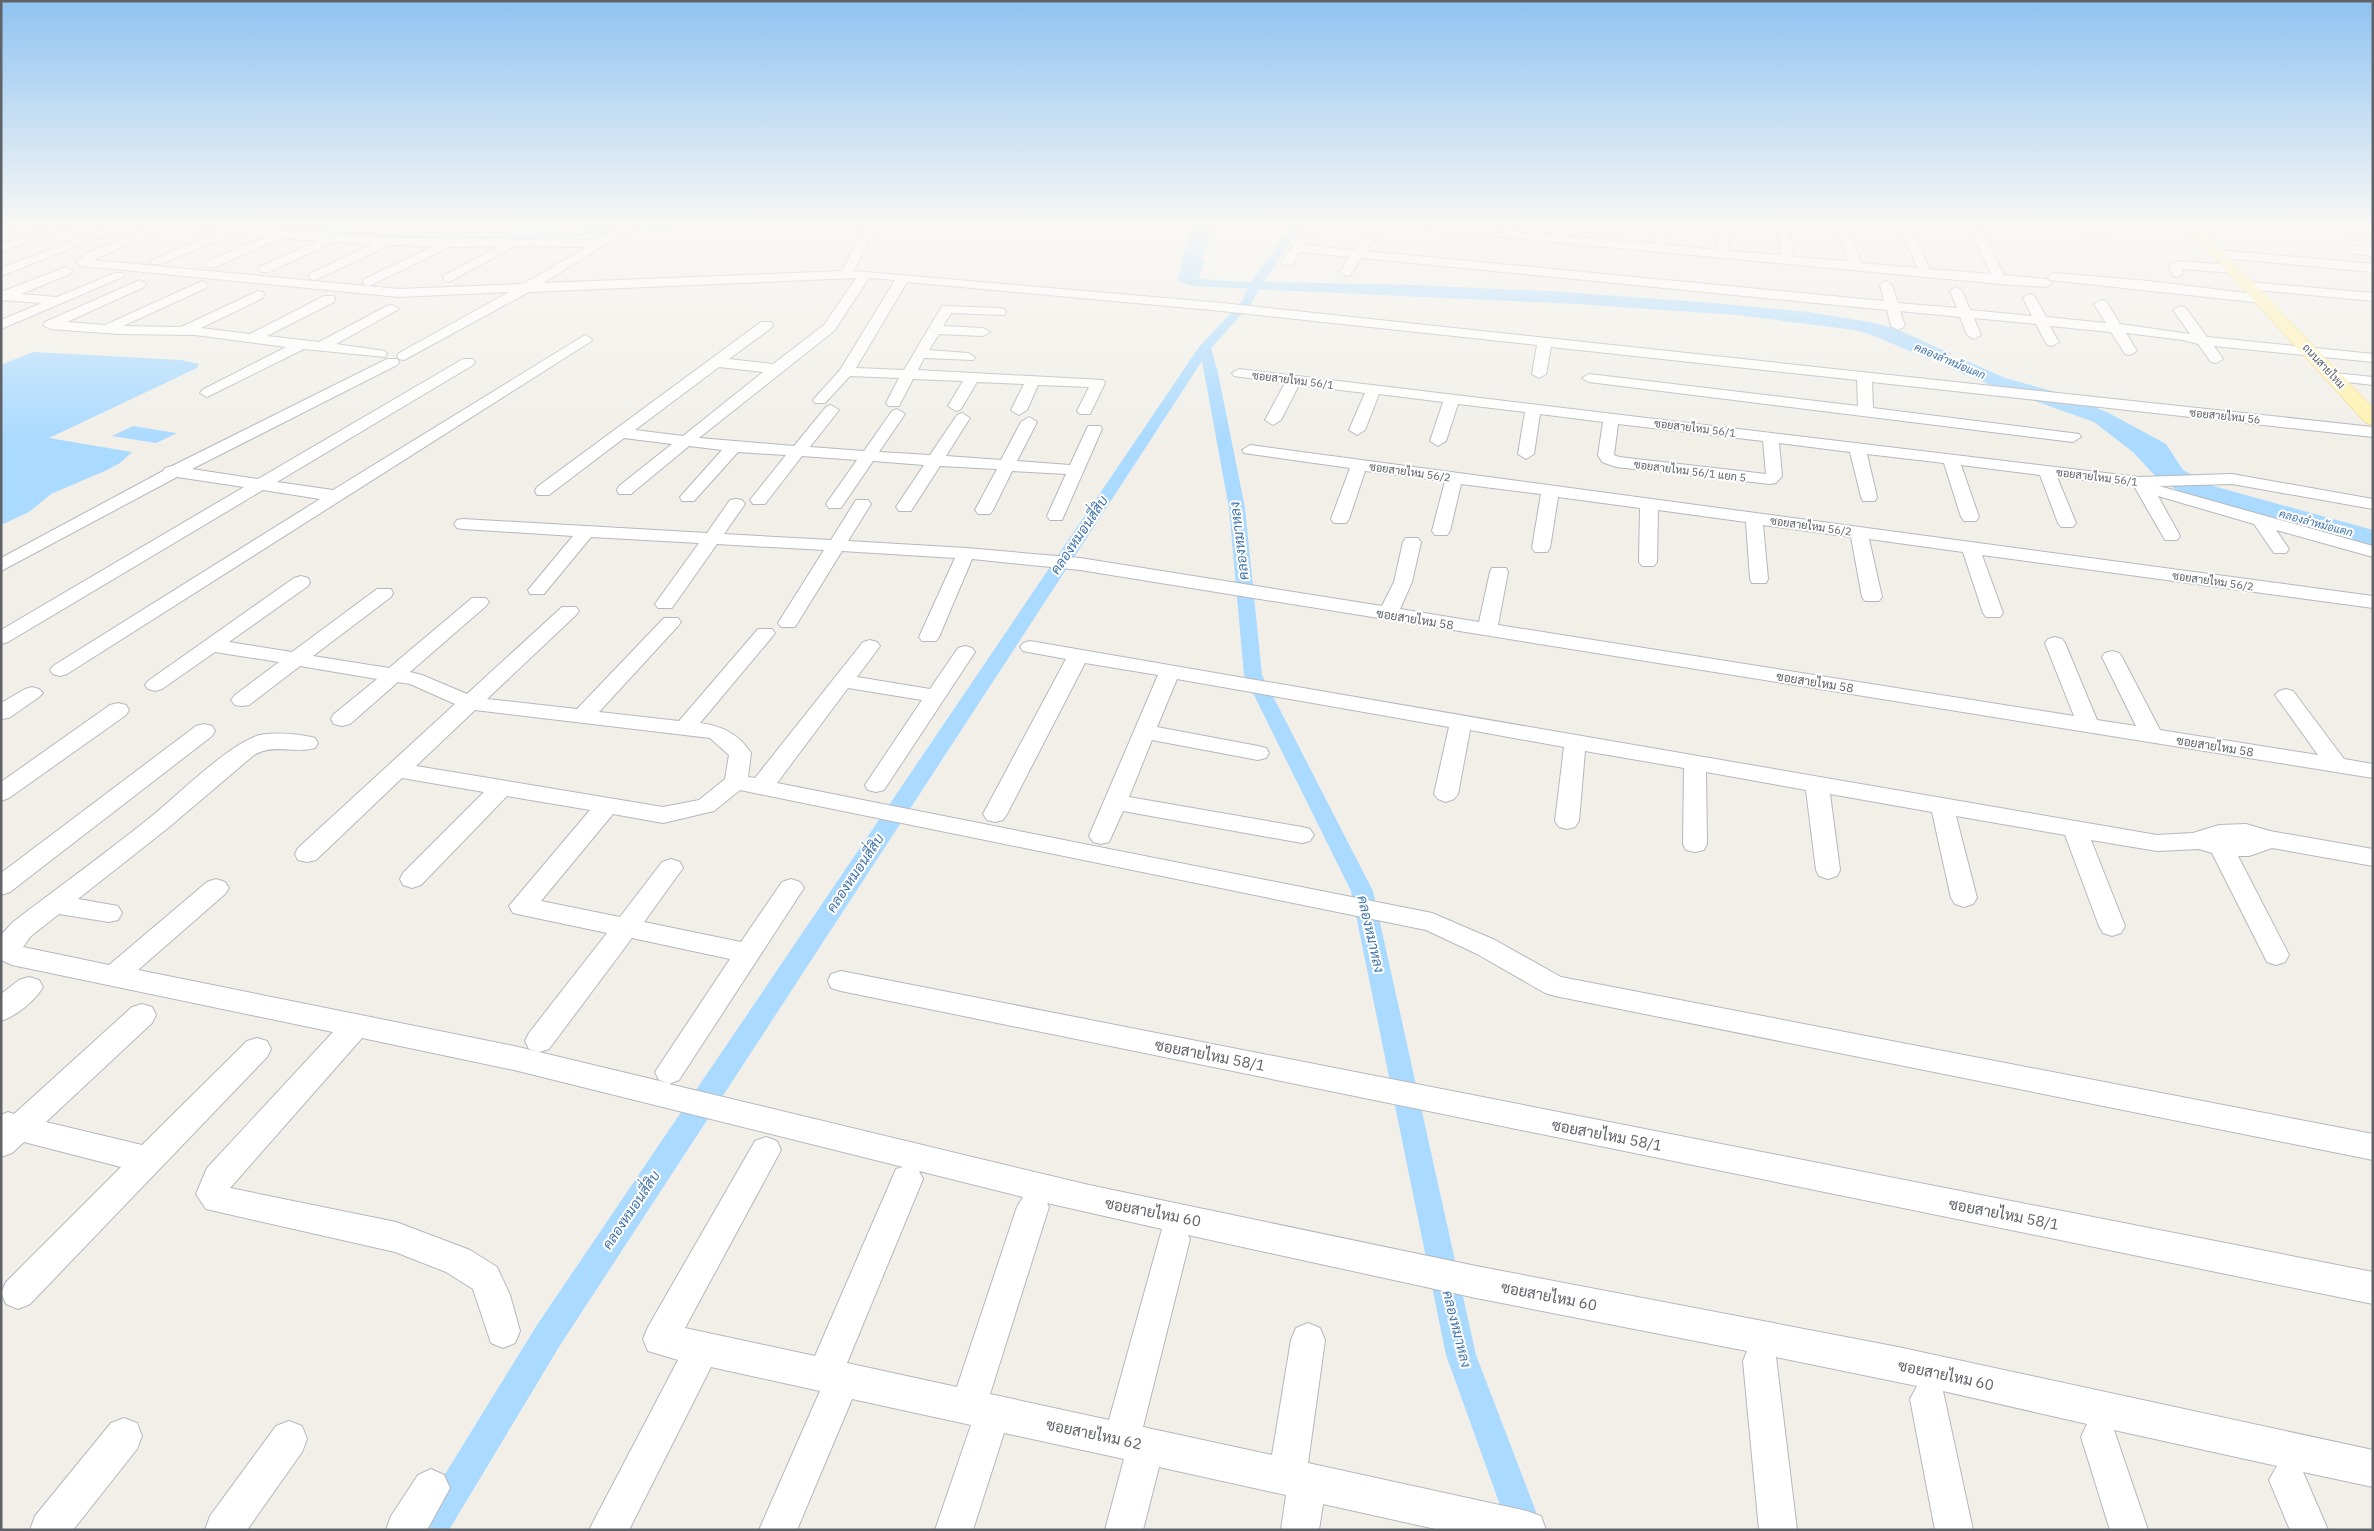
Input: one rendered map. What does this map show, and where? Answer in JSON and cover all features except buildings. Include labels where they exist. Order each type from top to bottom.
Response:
[{"type":"main road","name":"ถนนสายไหม","points":[[2261,298],[2373,419]]},
{"type":"street","points":[[30,298],[59,301]]},
{"type":"street","points":[[1,325],[65,298]]},
{"type":"street","points":[[108,298],[50,325],[105,330],[182,331],[390,356],[493,298]]},
{"type":"street","points":[[105,330],[173,298]]},
{"type":"street","points":[[182,331],[249,298]]},
{"type":"street","points":[[1,553],[506,298]]},
{"type":"street","points":[[625,490],[818,334],[829,328],[849,298]]},
{"type":"street","points":[[759,500],[798,452],[890,298]]},
{"type":"street","name":"ซอยสายไหม 56","points":[[1131,298],[1256,310],[2373,432]]},
{"type":"street","points":[[1806,298],[2307,348],[2373,358]]},
{"type":"street","points":[[1890,298],[1898,326]]},
{"type":"street","points":[[1959,298],[1974,335]]},
{"type":"street","points":[[2029,298],[2052,342]]},
{"type":"street","points":[[2107,298],[2116,328],[2130,350]]},
{"type":"street","points":[[2187,298],[2194,307]]},
{"type":"street","points":[[2228,298],[2237,298]]},
{"type":"street","points":[[2315,298],[2373,302]]},
{"type":"street","points":[[252,338],[329,299]]},
{"type":"street","points":[[835,504],[895,409],[908,374],[947,308],[998,312]]},
{"type":"street","points":[[320,347],[392,309]]},
{"type":"street","points":[[2180,310],[2194,337],[2216,359]]},
{"type":"street","points":[[542,491],[766,325]]},
{"type":"street","points":[[935,330],[983,332]]},
{"type":"street","points":[[60,670],[585,339]]},
{"type":"street","points":[[1539,374],[1545,342]]},
{"type":"street","points":[[207,393],[302,344]]},
{"type":"street","points":[[920,354],[968,356]]},
{"type":"street","points":[[1,638],[468,362]]},
{"type":"street","points":[[716,362],[776,369]]},
{"type":"street","points":[[846,372],[1098,383],[1085,411]]},
{"type":"street","name":"ซอยสายไหม 56/1","points":[[1239,373],[1950,458],[2145,484]]},
{"type":"street","points":[[905,507],[934,461],[959,412],[972,377]]},
{"type":"street","points":[[1864,377],[1866,412]]},
{"type":"street","points":[[1590,378],[2073,437]]},
{"type":"street","points":[[984,510],[1007,466],[1024,416],[1033,380]]},
{"type":"street","points":[[1274,420],[1294,380]]},
{"type":"street","points":[[2339,382],[2373,381]]},
{"type":"street","points":[[2339,382],[2373,390]]},
{"type":"street","points":[[1357,430],[1374,389]]},
{"type":"street","points":[[1438,441],[1452,399]]},
{"type":"street","points":[[1526,454],[1533,409]]},
{"type":"street","name":"ซอยสายไหม 56/1 แยก 5","points":[[1611,418],[1606,455],[1608,459],[1616,462],[1684,471],[1770,479],[1774,476],[1775,470],[1770,436]]},
{"type":"street","points":[[1056,516],[1094,430]]},
{"type":"street","points":[[621,433],[734,447],[1077,470]]},
{"type":"street","points":[[688,497],[734,447]]},
{"type":"street","points":[[1857,447],[1869,497]]},
{"type":"street","name":"ซอยสายไหม 56/2","points":[[1250,450],[2373,602]]},
{"type":"street","points":[[1950,458],[1970,518]]},
{"type":"street","points":[[1340,519],[1359,465]]},
{"type":"street","points":[[2046,470],[2067,522]]},
{"type":"street","points":[[1,566],[165,471],[336,496]]},
{"type":"street","points":[[1441,531],[1454,478]]},
{"type":"street","points":[[2145,484],[2218,478],[2328,494],[2347,501],[2373,504]]},
{"type":"street","points":[[2145,484],[2260,520],[2373,552]]},
{"type":"street","points":[[2145,484],[2171,536]]},
{"type":"street","points":[[1541,548],[1550,491]]},
{"type":"street","points":[[2328,494],[2338,491],[2373,495]]},
{"type":"street","points":[[582,717],[668,613],[712,538],[736,504]]},
{"type":"street","points":[[788,623],[862,504]]},
{"type":"street","points":[[1648,562],[1649,504]]},
{"type":"street","points":[[1754,518],[1759,579]]},
{"type":"street","points":[[2260,520],[2280,548]]},
{"type":"street","name":"ซอยสายไหม 58","points":[[463,524],[966,553],[1080,564],[1388,615],[2373,771]]},
{"type":"street","points":[[537,590],[586,531]]},
{"type":"street","points":[[1859,533],[1872,597]]},
{"type":"street","points":[[1388,615],[1402,582],[1412,542]]},
{"type":"street","points":[[1971,548],[1993,613]]},
{"type":"street","points":[[929,638],[966,553]]},
{"type":"street","points":[[1487,630],[1499,572]]},
{"type":"street","points":[[155,685],[301,582]]},
{"type":"street","points":[[242,700],[384,594]]},
{"type":"street","points":[[342,719],[479,602]]},
{"type":"street","points":[[307,854],[569,611]]},
{"type":"street","points":[[684,729],[766,633]]},
{"type":"street","points":[[2055,643],[2089,726]]},
{"type":"street","points":[[212,645],[415,679],[470,703],[716,732],[740,753],[736,782],[706,806],[663,815],[397,770]]},
{"type":"street","points":[[760,787],[870,646]]},
{"type":"street","points":[[1030,647],[1169,673],[2167,844],[2211,841],[2250,848],[2270,839],[2373,858]]},
{"type":"street","points":[[876,785],[966,652]]},
{"type":"street","points":[[995,814],[1078,656]]},
{"type":"street","points":[[2112,657],[2152,736]]},
{"type":"street","points":[[1101,836],[1169,673]]},
{"type":"street","points":[[843,681],[936,696]]},
{"type":"street","points":[[1,713],[32,693]]},
{"type":"street","points":[[2286,695],[2337,766]]},
{"type":"street","points":[[1,793],[118,710]]},
{"type":"street","points":[[1446,794],[1461,722]]},
{"type":"street","points":[[1,886],[204,731]]},
{"type":"street","points":[[1146,732],[1258,753]]},
{"type":"street","points":[[54,904],[160,822],[246,750],[263,741],[307,743]]},
{"type":"street","points":[[1567,820],[1575,743]]},
{"type":"street","points":[[1695,763],[1695,844]]},
{"type":"street","points":[[736,782],[1432,922],[1486,947],[1555,986],[2373,1147]]},
{"type":"street","points":[[1817,785],[1828,870]]},
{"type":"street","points":[[412,878],[502,788]]},
{"type":"street","points":[[1116,802],[1302,835]]},
{"type":"street","points":[[607,806],[522,906],[748,954]]},
{"type":"street","points":[[1942,806],[1964,898]]},
{"type":"street","points":[[2075,829],[2112,926]]},
{"type":"street","points":[[2211,841],[2276,954]]},
{"type":"street","points":[[539,1041],[671,868]]},
{"type":"street","points":[[114,976],[216,888]]},
{"type":"street","points":[[674,1085],[748,954],[791,888]]},
{"type":"street","points":[[54,904],[109,913]]},
{"type":"street","name":"ซอยสายไหม 60","points":[[54,904],[19,932],[10,942],[9,952],[12,955],[514,1058],[674,1085],[728,1112],[1089,1199],[1476,1282],[1898,1364],[2373,1469]]},
{"type":"street","name":"ซอยสายไหม 58/1","points":[[842,982],[2373,1288]]},
{"type":"street","points":[[1,1010],[29,987]]},
{"type":"street","points":[[7,1132],[142,1015]]},
{"type":"street","points":[[357,1025],[234,1159],[218,1178],[212,1194],[216,1199],[396,1237],[458,1261],[485,1278],[493,1294],[503,1331]]},
{"type":"street","points":[[18,1293],[257,1048]]},
{"type":"street","points":[[7,1132],[147,1160]]},
{"type":"street","name":"ซอยสายไหม 62","points":[[766,1150],[660,1339],[1528,1530]]},
{"type":"street","points":[[778,1530],[907,1179]]},
{"type":"street","points":[[954,1530],[980,1409],[1033,1207]]},
{"type":"street","points":[[1124,1530],[1134,1443],[1174,1239]]},
{"type":"street","points":[[1300,1530],[1297,1479],[1308,1340]]},
{"type":"street","points":[[608,1530],[703,1348]]},
{"type":"street","points":[[1760,1361],[1778,1530]]},
{"type":"street","points":[[1928,1399],[1954,1530]]},
{"type":"street","points":[[49,1530],[124,1436]]},
{"type":"street","points":[[2100,1437],[2129,1530]]},
{"type":"street","points":[[224,1530],[289,1439]]},
{"type":"street","points":[[2288,1480],[2309,1530]]},
{"type":"street","points":[[405,1530],[430,1488]]},
{"type":"water","name":"คลองลำหม้อแตก","points":[[1458,298],[1652,298],[1808,312],[1870,322],[1894,328],[2005,378],[2066,395],[2109,413],[2166,444],[2183,470],[2213,486],[2373,530],[2373,547],[2179,491],[2158,479],[2133,452],[2094,422],[1995,387],[1872,335],[1855,330],[1737,315]]},
{"type":"water","points":[[33,352],[181,360],[199,364],[197,368],[49,438],[132,452],[120,463],[51,494],[29,512],[1,525],[1,365]]},
{"type":"water","points":[[133,426],[177,433],[156,443],[112,436]]},
{"type":"pier","points":[[1952,353],[1967,360],[1938,366],[1923,359]]},
{"type":"waterway","name":"คลองหมอนสี่สิบ","points":[[1205,347],[1249,298]]},
{"type":"waterway","name":"คลองหมอนสี่สิบ","points":[[430,1530],[548,1336],[1205,347]]},
{"type":"waterway","name":"คลองหมาหลง","points":[[1205,347],[1212,373],[1237,508],[1253,675],[1362,891],[1461,1355],[1526,1530]]}]
